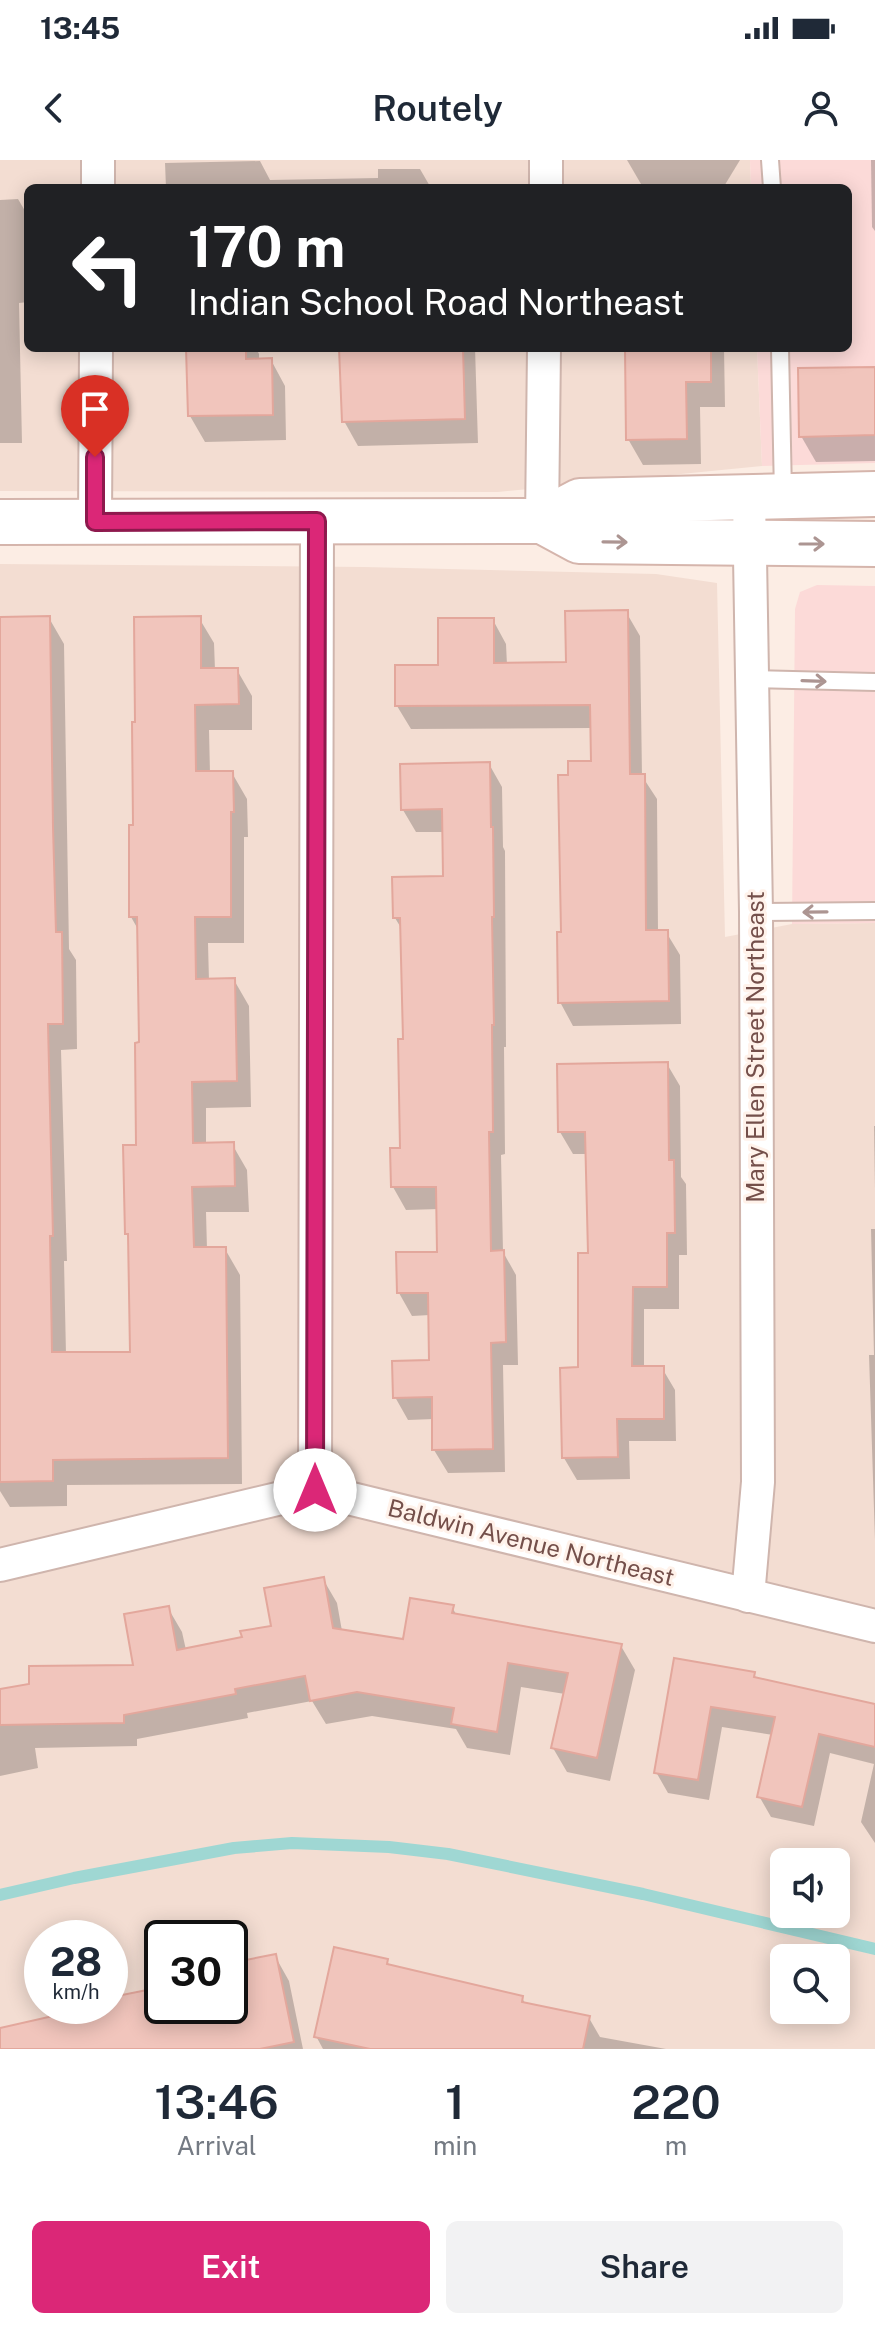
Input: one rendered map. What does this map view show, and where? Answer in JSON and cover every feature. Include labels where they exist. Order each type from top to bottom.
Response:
[{"type":"street","points":[[98,160],[98,184]]},
{"type":"street","points":[[546,160],[546,184]]},
{"type":"street","points":[[95,522],[96,352]]},
{"type":"street","points":[[542,521],[544,352]]},
{"type":"street","points":[[0,522],[542,521],[580,501],[875,494]]},
{"type":"street","name":"Mary Ellen Street Northeast","points":[[748,1596],[758,1482],[756,912],[750,544],[766,497]]},
{"type":"street","points":[[315,1490],[317,521]]},
{"type":"street","points":[[542,521],[579,541],[875,544]]},
{"type":"street","name":"Baldwin Avenue Northeast","points":[[0,1565],[315,1490],[875,1626]]},
{"type":"lane","points":[[770,160],[772,184]]},
{"type":"lane","points":[[766,497],[780,352]]},
{"type":"lane","points":[[754,679],[875,682]]},
{"type":"lane","points":[[756,912],[875,911]]},
{"type":"shaded area","points":[[0,160],[750,160],[751,184],[24,184],[24,352],[757,352],[762,466],[498,492],[0,491]]},
{"type":"shaded area","points":[[750,160],[875,160],[875,463],[762,466],[757,352],[852,352],[852,184],[751,184]]},
{"type":"shaded area","points":[[0,564],[364,567],[656,574],[717,583],[725,937],[792,924],[875,923],[875,2049],[0,2049]]},
{"type":"shaded area","points":[[817,585],[875,586],[875,923],[792,924],[795,609],[800,592]]},
{"type":"building","points":[[186,352],[246,352],[246,359],[272,358],[273,415],[188,416]]},
{"type":"building","points":[[339,352],[463,352],[465,419],[342,422]]},
{"type":"building","points":[[625,352],[711,352],[711,382],[686,382],[687,439],[626,440]]},
{"type":"building","points":[[875,367],[875,435],[799,437],[798,368]]},
{"type":"building","points":[[628,610],[630,774],[645,774],[646,930],[668,930],[669,1001],[558,1003],[557,932],[561,932],[558,775],[568,775],[568,761],[591,761],[590,705],[395,706],[395,665],[438,665],[438,618],[494,618],[494,663],[566,662],[565,611]]},
{"type":"building","points":[[50,616],[56,932],[62,932],[63,1024],[48,1024],[53,1236],[50,1236],[52,1352],[130,1352],[123,1145],[136,1145],[135,1043],[139,1042],[137,917],[129,917],[129,825],[133,825],[132,722],[135,722],[134,617],[201,616],[201,668],[238,668],[239,704],[195,705],[196,771],[233,771],[231,917],[195,917],[196,979],[235,978],[237,1081],[192,1082],[193,1143],[234,1142],[235,1186],[192,1187],[194,1247],[226,1247],[228,1458],[53,1460],[53,1481],[0,1482],[0,617]]},
{"type":"building","points":[[490,762],[494,917],[493,1132],[489,1132],[491,1251],[504,1250],[506,1342],[491,1343],[493,1449],[432,1450],[432,1397],[393,1398],[392,1361],[429,1360],[428,1293],[397,1293],[396,1252],[437,1252],[436,1187],[391,1187],[390,1148],[400,1148],[398,1039],[403,1039],[400,918],[393,918],[392,877],[443,876],[442,809],[401,810],[400,764]]},
{"type":"building","points":[[668,1062],[669,1160],[674,1160],[675,1233],[667,1233],[667,1287],[633,1287],[632,1366],[664,1366],[664,1419],[617,1419],[618,1457],[562,1458],[560,1368],[578,1367],[578,1253],[588,1253],[585,1132],[558,1132],[557,1064]]},
{"type":"building","points":[[324,1577],[333,1628],[403,1639],[410,1598],[454,1605],[452,1613],[622,1644],[597,1758],[551,1748],[568,1673],[508,1663],[497,1732],[451,1724],[454,1708],[357,1692],[310,1701],[305,1676],[235,1689],[236,1694],[124,1715],[124,1723],[0,1725],[0,1689],[29,1684],[29,1666],[133,1665],[124,1614],[169,1606],[177,1650],[242,1637],[240,1631],[271,1626],[264,1588]]},
{"type":"building","points":[[674,1658],[755,1672],[754,1677],[875,1704],[875,1747],[819,1734],[802,1807],[757,1797],[775,1717],[711,1707],[698,1780],[654,1773]]},
{"type":"building","points":[[334,1947],[388,1959],[387,1964],[523,1996],[522,2002],[590,2016],[583,2049],[370,2049],[314,2037]]},
{"type":"building","points":[[276,1954],[294,2042],[260,2049],[0,2049],[0,2028],[24,2023],[128,2024],[128,1994],[144,1991],[144,2024],[248,2024],[248,1959]]},
{"type":"waterway","points":[[0,1895],[234,1848],[292,1843],[389,1847],[448,1854],[643,1894],[875,1949]]},
{"type":"route","points":[[95,457],[95,522],[317,521],[315,1490]]}]
